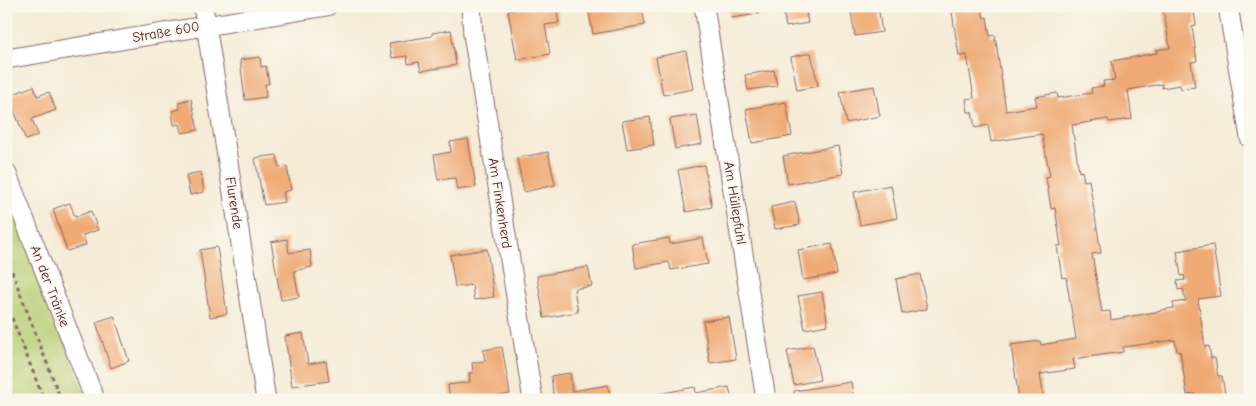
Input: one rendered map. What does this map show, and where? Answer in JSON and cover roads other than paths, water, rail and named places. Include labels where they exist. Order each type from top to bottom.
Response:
[{"type":"street","name":"Flurende","points":[[203,6],[266,400]]},
{"type":"street","name":"Straße 600","points":[[6,59],[327,6]]},
{"type":"street","name":"Am Finkenherd","points":[[471,6],[474,43],[533,400]]},
{"type":"street","name":"Am Hüllepfuhl","points":[[704,6],[766,400]]},
{"type":"street","points":[[1228,6],[1250,138]]},
{"type":"street","name":"An der Tränke","points":[[6,172],[95,400]]}]
